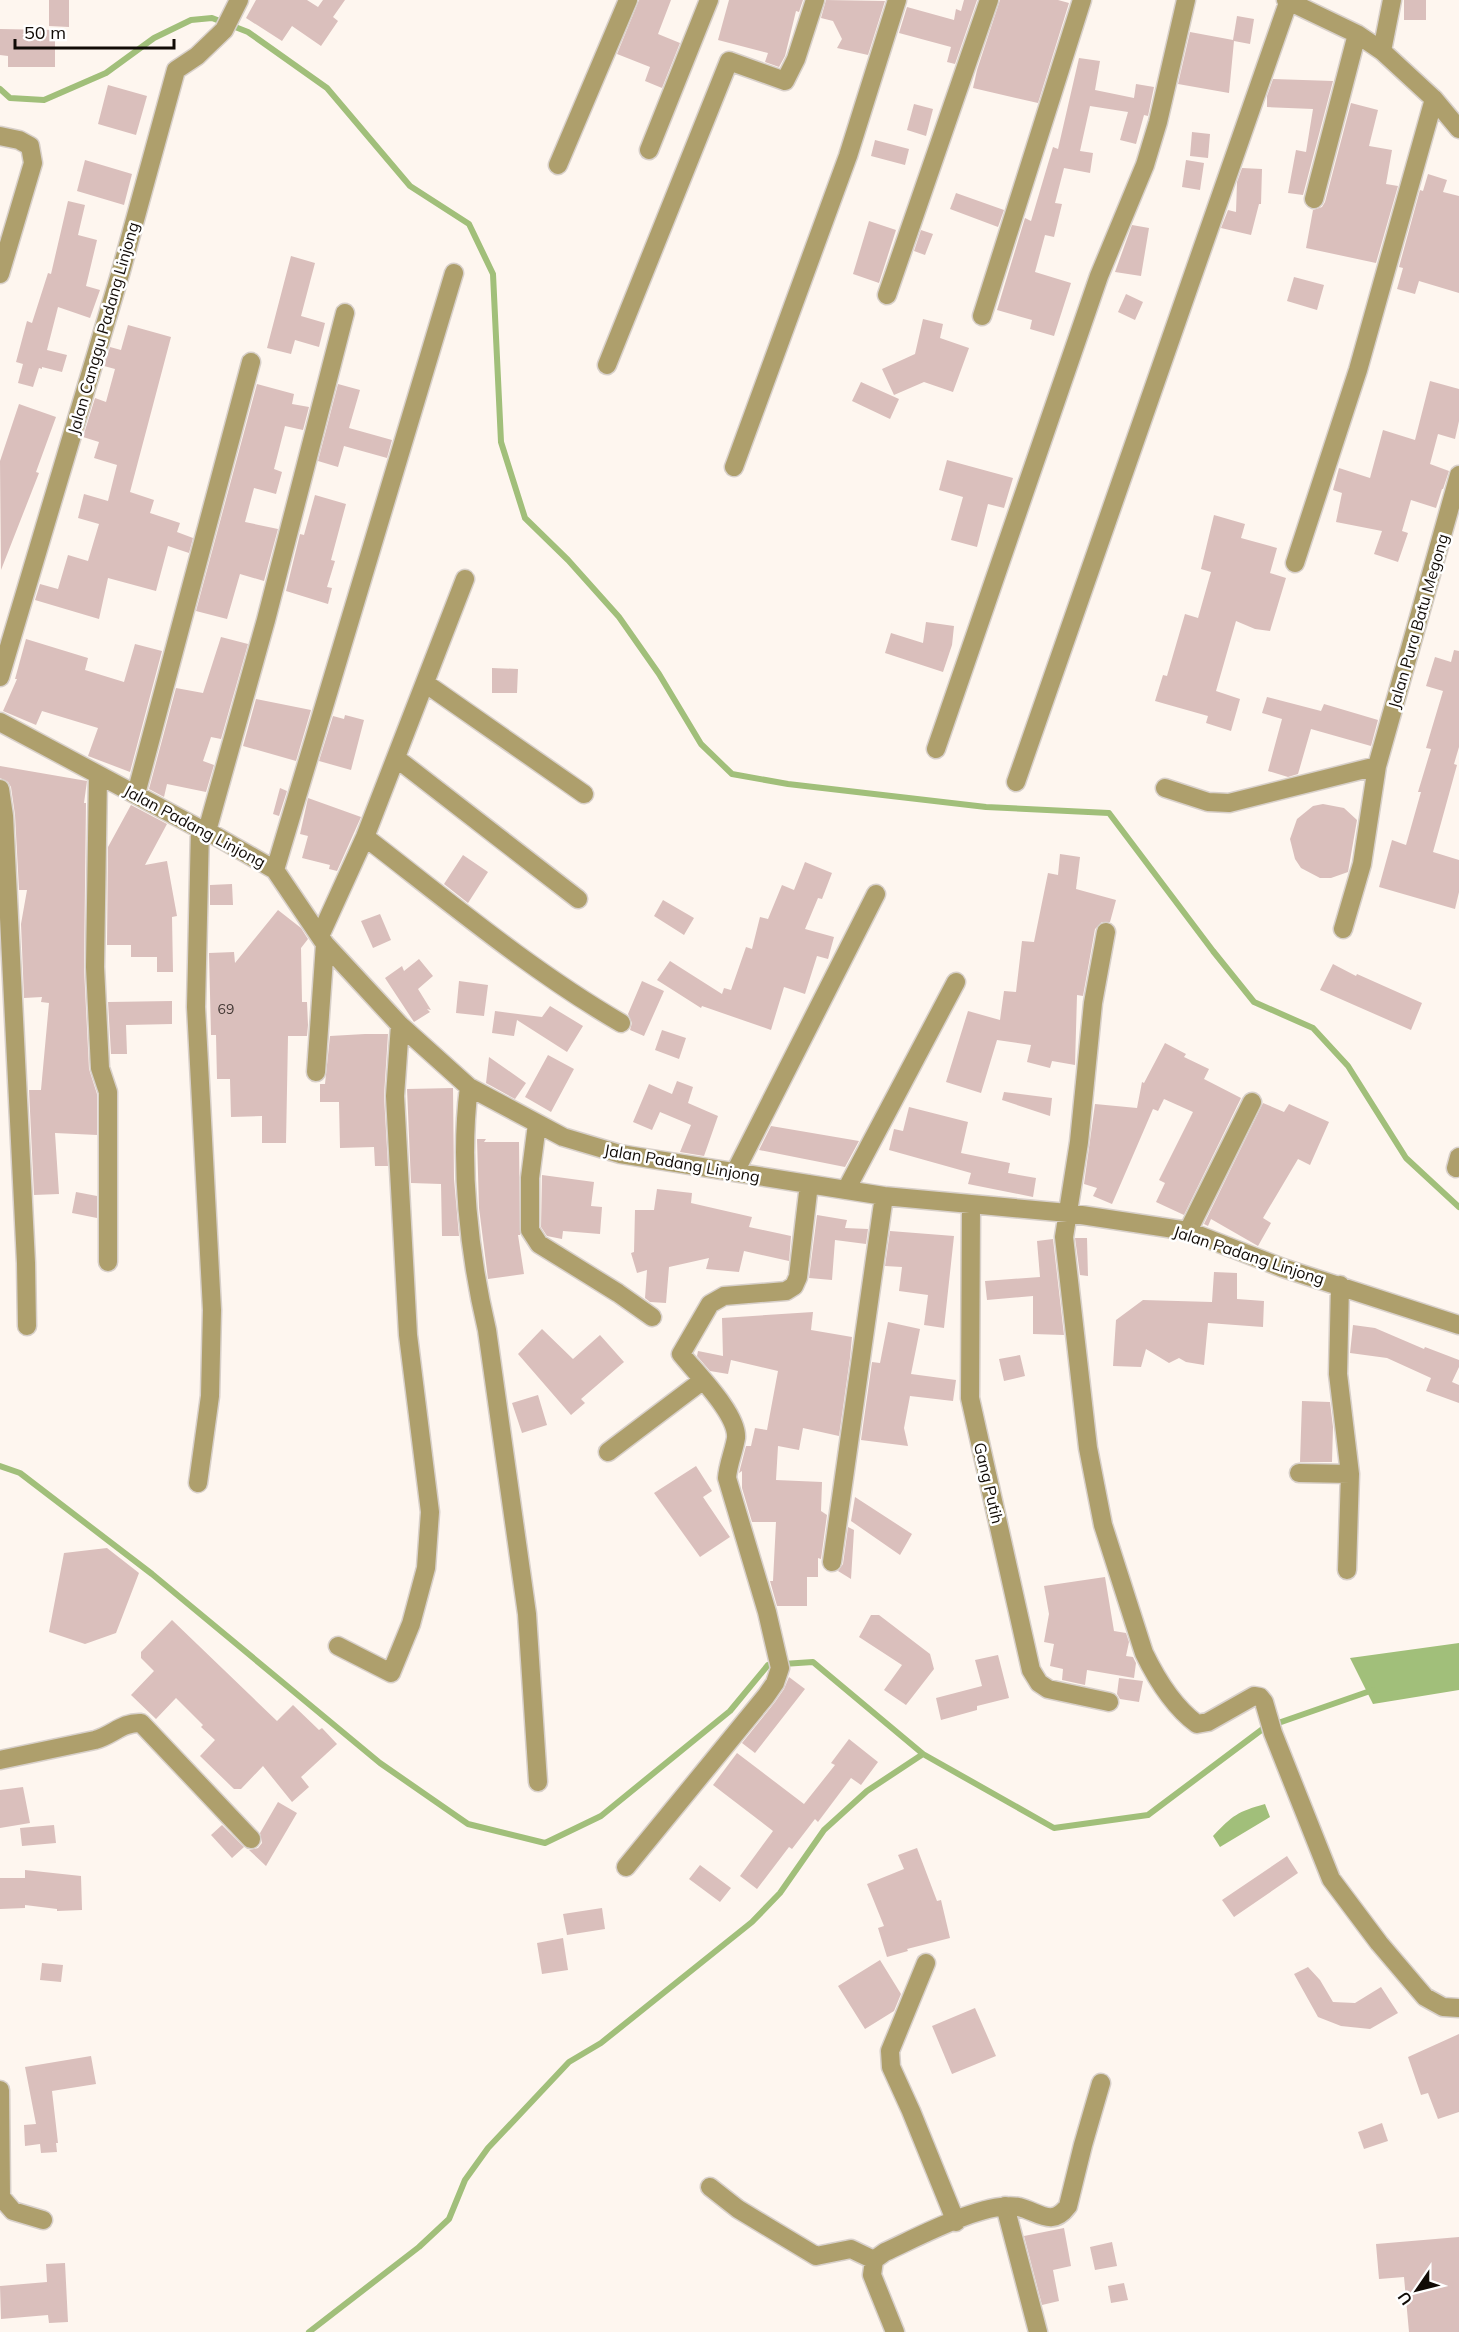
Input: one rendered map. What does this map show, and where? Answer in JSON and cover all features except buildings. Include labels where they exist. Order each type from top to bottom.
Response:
[{"type":"street","points":[[558,165],[628,0]]},
{"type":"street","points":[[649,150],[709,0]]},
{"type":"street","points":[[607,365],[729,61],[785,81],[796,59],[814,0]]},
{"type":"street","points":[[734,467],[848,156],[897,0]]},
{"type":"street","points":[[887,294],[989,0]]},
{"type":"street","points":[[982,316],[1082,0]]},
{"type":"street","points":[[936,749],[1099,276],[1145,165],[1158,122],[1186,0]]},
{"type":"street","points":[[1016,782],[1288,0],[1357,34],[1382,51],[1434,99],[1459,129]]},
{"type":"street","points":[[1382,51],[1392,0]]},
{"type":"street","name":"Jalan Canggu Padang Linjong","points":[[0,677],[121,271],[176,70],[197,56],[232,16]]},
{"type":"street","points":[[1314,199],[1357,34]]},
{"type":"street","points":[[1295,563],[1358,370],[1434,99]]},
{"type":"street","points":[[0,135],[20,140],[30,146],[33,163],[0,274]]},
{"type":"street","points":[[275,870],[454,273]]},
{"type":"street","points":[[198,1483],[210,1395],[212,1310],[196,1007],[204,830],[266,620],[345,313]]},
{"type":"street","points":[[136,794],[250,362]]},
{"type":"street","name":"Jalan Pura Batu Megong","points":[[1343,929],[1362,864],[1377,766],[1459,475]]},
{"type":"street","points":[[316,1072],[322,940],[365,837],[465,579]]},
{"type":"street","points":[[425,683],[584,794]]},
{"type":"street","name":"Jalan Padang Linjong","points":[[0,724],[204,830],[275,870],[322,940],[400,1025],[469,1087],[562,1137],[620,1154],[884,1196],[1068,1213],[1188,1231],[1283,1268],[1459,1325]]},
{"type":"street","points":[[396,758],[578,898]]},
{"type":"street","points":[[1165,788],[1208,802],[1229,802],[1377,766]]},
{"type":"street","points":[[98,775],[95,967],[100,1068],[108,1092],[108,1262]]},
{"type":"street","points":[[0,789],[7,875],[27,1326]]},
{"type":"street","points":[[365,837],[508,948],[621,1023]]},
{"type":"street","points":[[735,1172],[876,894]]},
{"type":"street","points":[[1106,932],[1093,1003],[1079,1142],[1064,1237],[1088,1448],[1103,1525],[1144,1653],[1151,1667],[1184,1714],[1197,1724],[1208,1722],[1254,1696],[1260,1697],[1264,1702],[1273,1733],[1331,1879],[1379,1943],[1425,1998],[1443,2007],[1459,2008]]},
{"type":"street","points":[[846,1190],[957,982]]},
{"type":"street","points":[[338,1646],[391,1673],[411,1624],[426,1568],[430,1512],[408,1335],[398,1170],[395,1096],[400,1025]]},
{"type":"street","points":[[469,1087],[464,1122],[465,1171],[477,1290],[487,1330],[527,1614],[538,1782]]},
{"type":"street","points":[[1188,1231],[1252,1102]]},
{"type":"street","points":[[537,1124],[530,1178],[530,1230],[534,1238],[539,1244],[652,1317]]},
{"type":"street","points":[[626,1867],[766,1696],[775,1683],[780,1668],[767,1612],[727,1478],[728,1465],[736,1439],[735,1426],[728,1413],[681,1354],[710,1304],[724,1296],[786,1291],[794,1286],[798,1277],[809,1184]]},
{"type":"street","points":[[832,1562],[884,1196]]},
{"type":"street","name":"Gang Putih","points":[[971,1205],[970,1398],[1031,1670],[1039,1683],[1048,1689],[1109,1702]]},
{"type":"street","points":[[1340,1285],[1338,1374],[1350,1474],[1347,1570]]},
{"type":"street","points":[[609,1452],[702,1381]]},
{"type":"street","points":[[1299,1473],[1350,1474]]},
{"type":"street","points":[[0,1760],[95,1740],[106,1737],[122,1725],[141,1723],[251,1839]]},
{"type":"street","points":[[926,1963],[890,2051],[891,2067],[956,2222]]},
{"type":"street","points":[[895,2332],[872,2275],[874,2260],[885,2252],[994,2206],[1020,2207],[1042,2217],[1055,2217],[1062,2214],[1068,2206],[1101,2083]]},
{"type":"street","points":[[0,2090],[1,2197],[13,2211],[43,2220]]},
{"type":"street","points":[[710,2187],[738,2209],[816,2256],[850,2249],[874,2260]]},
{"type":"street","points":[[1005,2206],[1038,2332]]},
{"type":"shaded area","points":[[1459,1643],[1459,1690],[1373,1704],[1350,1658]]},
{"type":"shaded area","points":[[1265,1804],[1270,1817],[1220,1847],[1213,1836],[1226,1823],[1248,1809]]},
{"type":"waterway","points":[[0,89],[10,98],[44,100],[106,73],[154,38],[191,20],[212,18],[248,32],[327,88],[410,186],[469,224],[493,274],[501,442],[525,518],[568,560],[619,617],[659,674],[701,744],[732,774],[788,784],[986,807],[1109,813],[1254,1002],[1313,1028],[1348,1066],[1406,1158],[1459,1207]]},
{"type":"waterway","points":[[0,1466],[20,1473],[152,1574],[380,1763],[468,1824],[545,1843],[601,1816],[730,1711],[768,1665],[813,1662],[923,1754],[1054,1828],[1148,1815],[1264,1728],[1373,1690]]},
{"type":"waterway","points":[[309,2332],[419,2247],[449,2219],[465,2180],[488,2148],[569,2062],[601,2043],[752,1922],[780,1893],[824,1830],[867,1791],[923,1754]]}]
